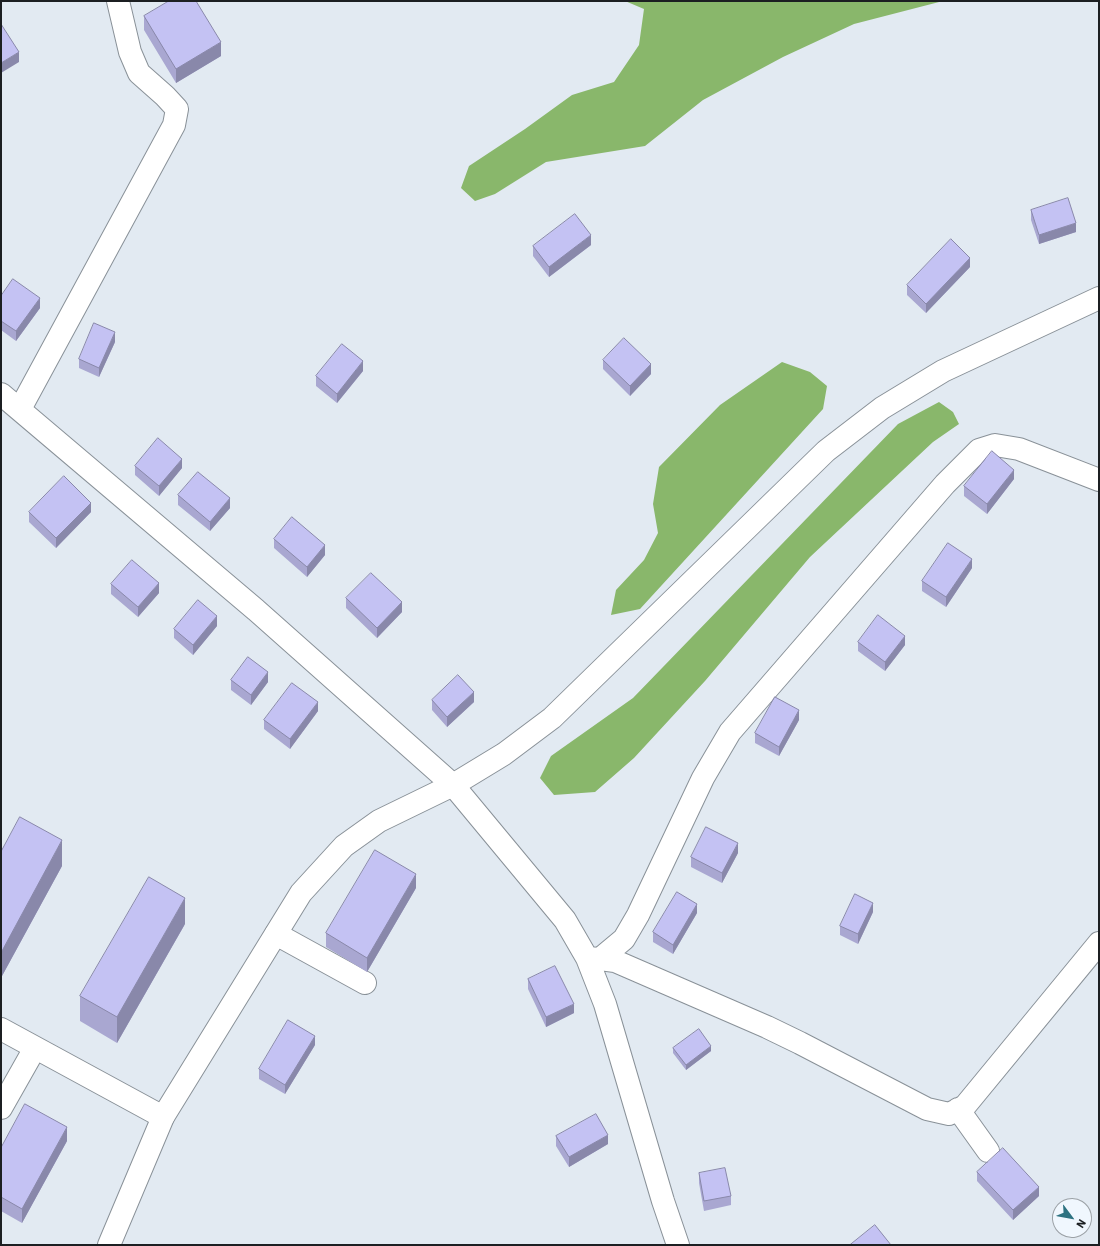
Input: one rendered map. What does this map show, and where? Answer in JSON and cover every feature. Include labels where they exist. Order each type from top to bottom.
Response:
[{"type":"street","points":[[20,409],[174,125],[177,109],[140,73],[130,52],[118,1]]},
{"type":"street","points":[[109,1245],[163,1118],[301,893],[344,846],[379,821],[453,785],[504,754],[552,718],[826,451],[882,408],[943,371],[1099,298]]},
{"type":"street","points":[[1,394],[256,610],[453,785],[565,920],[593,958],[605,1004],[678,1245]]},
{"type":"street","points":[[593,958],[624,939],[638,915],[703,778],[730,732],[946,484],[979,450],[995,445],[1019,449],[1099,480]]},
{"type":"street","points":[[276,934],[365,983]]},
{"type":"street","points":[[593,958],[615,961],[767,1027],[927,1109],[949,1114],[965,1106],[1099,944]]},
{"type":"street","points":[[1,1029],[163,1118]]},
{"type":"street","points":[[1,1108],[35,1048]]},
{"type":"street","points":[[958,1109],[988,1151]]},
{"type":"green space","points":[[625,1],[943,1],[854,24],[783,57],[703,100],[645,146],[546,162],[495,194],[475,201],[461,188],[469,166],[525,129],[572,95],[614,82],[639,45],[644,9]]},
{"type":"green space","points":[[782,362],[810,372],[827,386],[823,409],[640,609],[611,615],[616,590],[644,560],[658,533],[653,504],[659,467],[720,405]]},
{"type":"green space","points":[[939,402],[953,412],[959,424],[933,442],[810,557],[705,681],[634,758],[595,792],[554,795],[540,778],[551,756],[633,698],[898,424]]},
{"type":"building","points":[[169,1],[196,1],[221,42],[176,69],[144,16]]},
{"type":"building","points":[[1,24],[19,52],[1,63]]},
{"type":"building","points":[[1068,198],[1076,223],[1039,235],[1031,210]]},
{"type":"building","points":[[575,214],[591,235],[549,267],[533,246]]},
{"type":"building","points":[[951,239],[970,258],[926,304],[907,285]]},
{"type":"building","points":[[13,279],[40,298],[16,331],[1,321],[1,296]]},
{"type":"building","points":[[94,323],[115,332],[99,368],[79,359]]},
{"type":"building","points":[[624,338],[651,364],[630,386],[603,360]]},
{"type":"building","points":[[342,344],[363,361],[337,394],[316,376]]},
{"type":"building","points":[[158,438],[182,459],[159,486],[135,466]]},
{"type":"building","points":[[992,451],[1014,470],[987,504],[964,486]]},
{"type":"building","points":[[198,472],[230,498],[210,522],[178,495]]},
{"type":"building","points":[[64,476],[91,503],[56,538],[29,512]]},
{"type":"building","points":[[292,517],[325,545],[307,567],[274,539]]},
{"type":"building","points":[[948,543],[972,559],[946,597],[922,581]]},
{"type":"building","points":[[132,560],[159,583],[138,607],[111,584]]},
{"type":"building","points":[[371,573],[402,602],[377,628],[346,598]]},
{"type":"building","points":[[198,600],[217,616],[193,645],[174,629]]},
{"type":"building","points":[[878,615],[905,636],[885,662],[858,642]]},
{"type":"building","points":[[248,657],[268,672],[251,695],[231,680]]},
{"type":"building","points":[[458,675],[474,692],[447,717],[432,700]]},
{"type":"building","points":[[292,683],[318,702],[290,739],[264,720]]},
{"type":"building","points":[[775,697],[799,710],[779,747],[755,733]]},
{"type":"building","points":[[20,817],[62,840],[2,951],[1,852]]},
{"type":"building","points":[[706,827],[738,843],[722,873],[691,857]]},
{"type":"building","points":[[375,850],[416,874],[367,958],[326,933]]},
{"type":"building","points":[[149,877],[185,898],[117,1017],[80,996]]},
{"type":"building","points":[[677,892],[697,904],[673,945],[653,932]]},
{"type":"building","points":[[855,894],[873,903],[858,934],[840,926]]},
{"type":"building","points":[[555,966],[574,1004],[546,1017],[528,979]]},
{"type":"building","points":[[288,1020],[315,1036],[285,1085],[259,1069]]},
{"type":"building","points":[[699,1029],[711,1046],[686,1065],[673,1048]]},
{"type":"building","points":[[25,1104],[67,1127],[22,1209],[1,1197],[1,1148]]},
{"type":"building","points":[[596,1114],[608,1135],[569,1157],[556,1136]]},
{"type":"building","points":[[1003,1148],[1039,1187],[1013,1210],[977,1172]]},
{"type":"building","points":[[725,1168],[731,1196],[704,1201],[699,1173]]},
{"type":"building","points":[[875,1225],[891,1245],[850,1245]]}]
